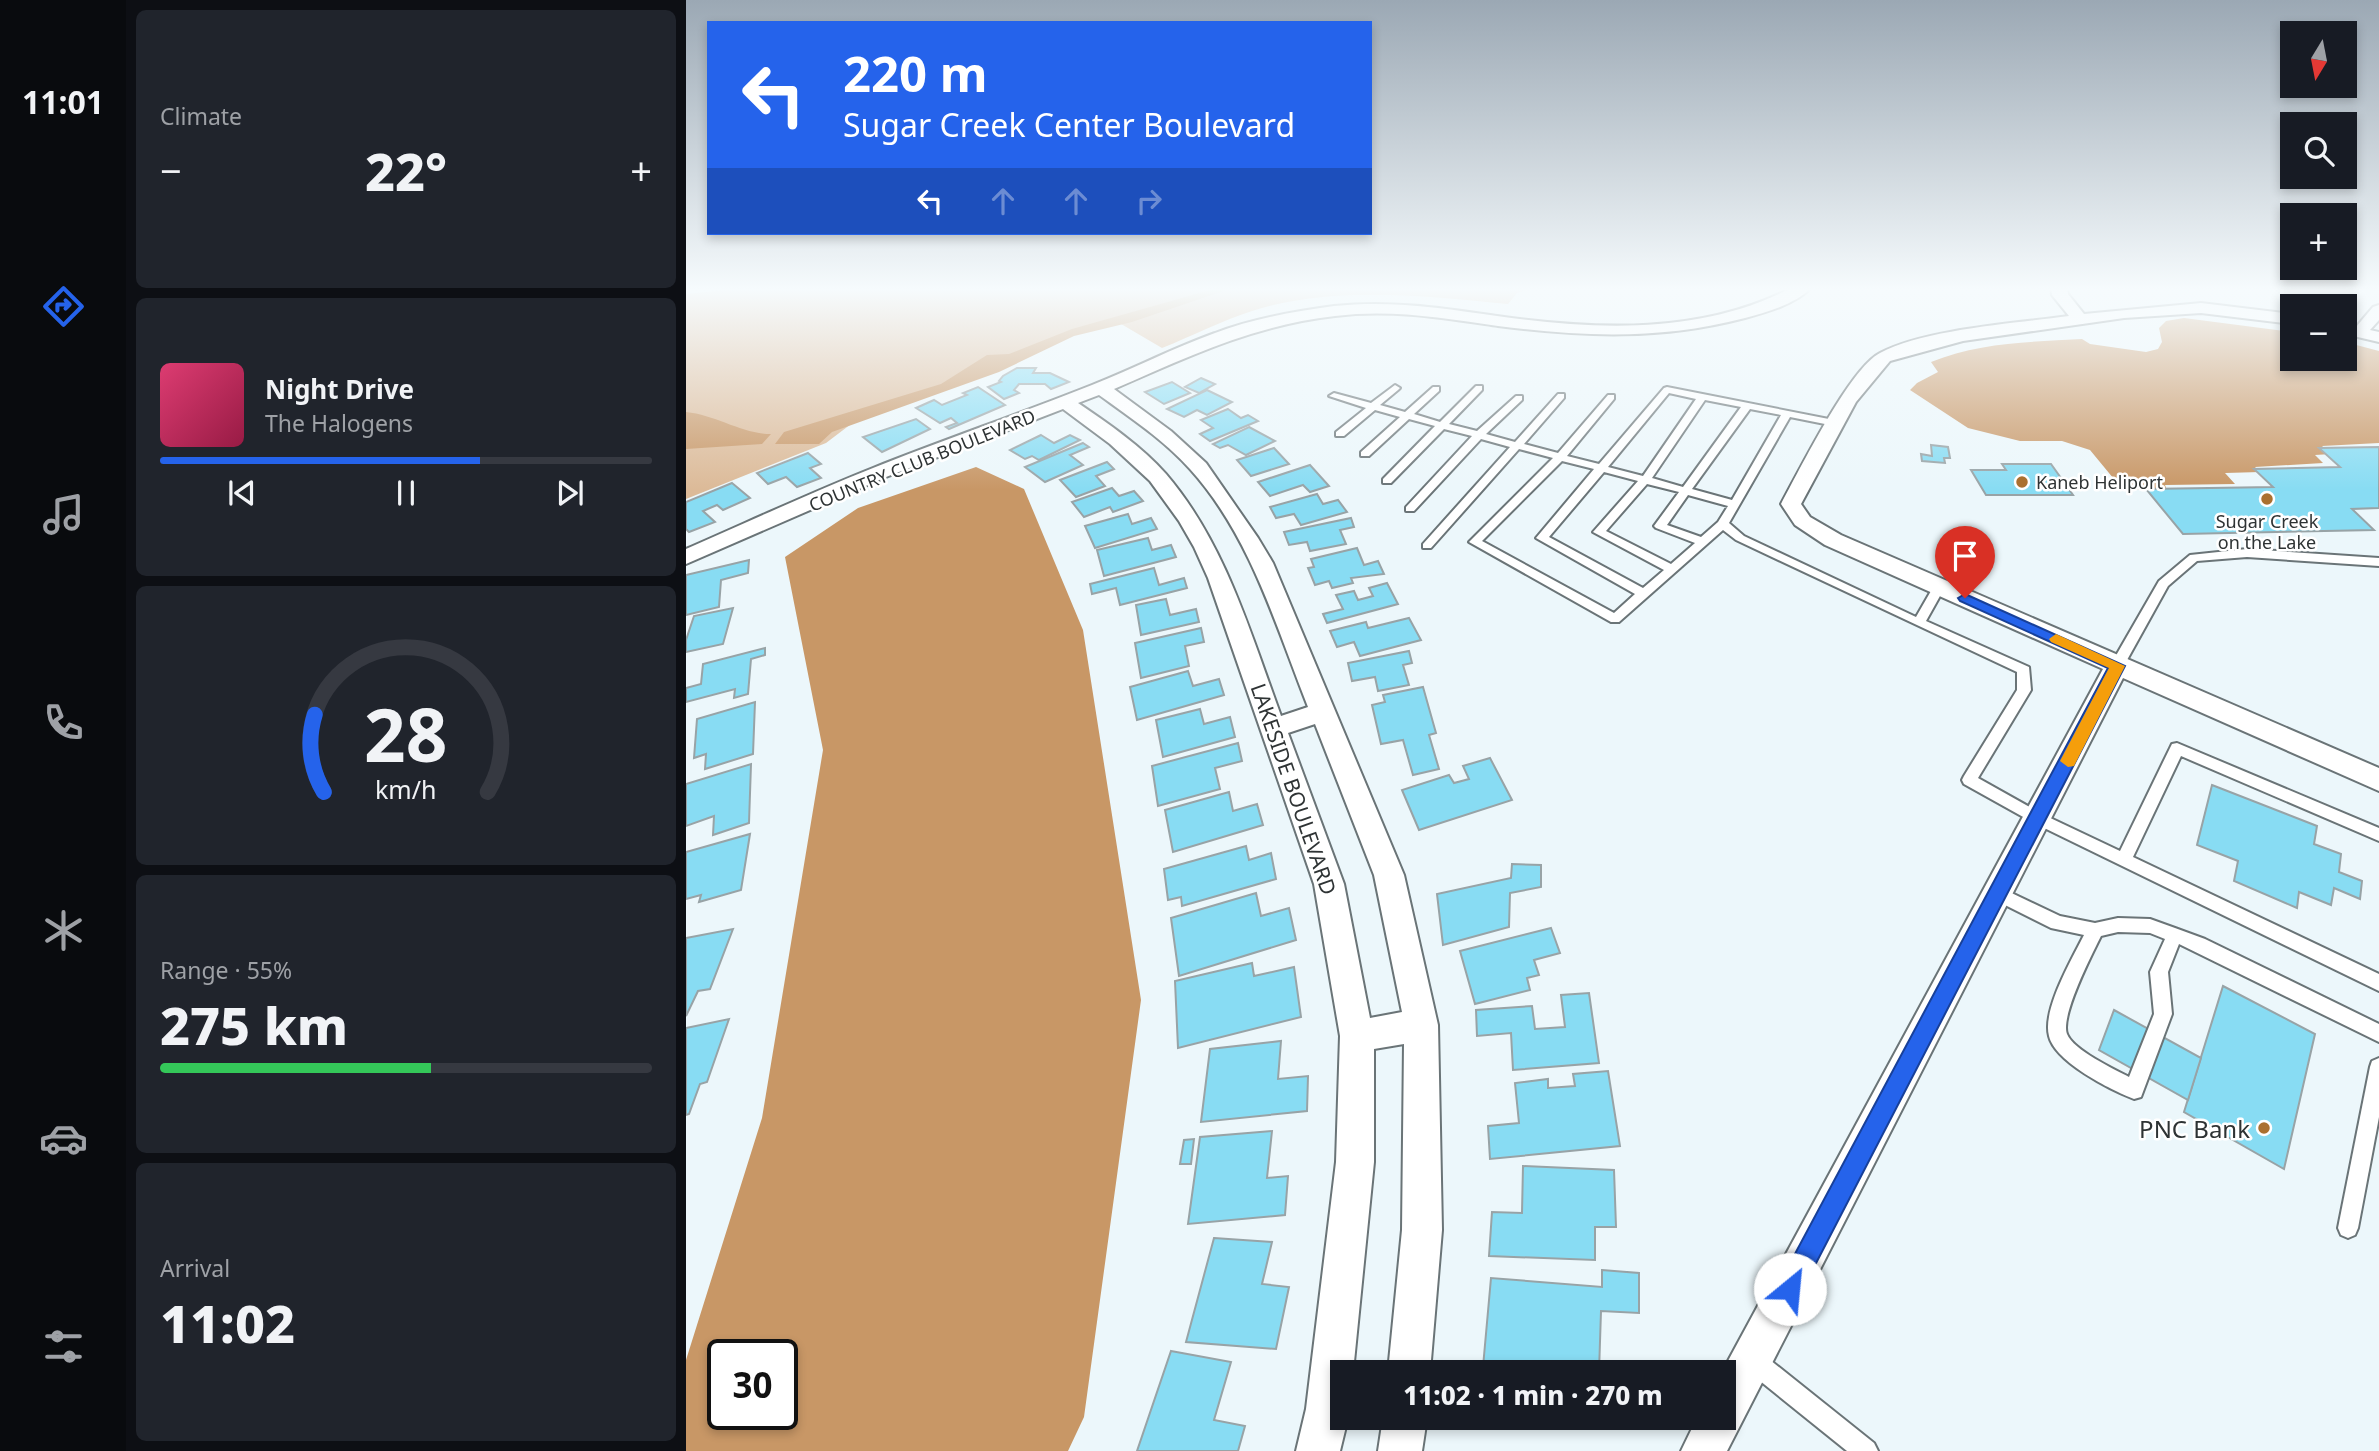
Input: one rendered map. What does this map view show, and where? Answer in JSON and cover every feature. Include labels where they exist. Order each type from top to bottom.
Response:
[{"type":"street","name":"COUNTRY CLUB BOULEVARD","points":[[686,557],[879,473],[1158,365],[1199,355]]},
{"type":"street","points":[[1893,355],[1884,357],[1848,400],[1792,497],[1793,512],[1809,526],[1833,540],[2379,780]]},
{"type":"street","points":[[1101,388],[1153,425],[1198,467],[1238,521],[1262,563],[1389,876],[1421,1025],[1422,1230],[1410,1360]]},
{"type":"street","name":"LAKESIDE BOULEVARD","points":[[1065,402],[1121,439],[1156,472],[1199,531],[1219,578],[1329,884],[1357,1036],[1355,1162],[1328,1409],[1318,1451]]},
{"type":"street","points":[[1199,531],[1238,521]]},
{"type":"street","points":[[1736,1389],[2039,819],[2117,666]]},
{"type":"street","points":[[1273,728],[1323,712]]},
{"type":"street","points":[[1357,1036],[1421,1025]]},
{"type":"street","points":[[1400,1451],[1403,1430]]},
{"type":"street","points":[[1703,1451],[1714,1430]]},
{"type":"lane","points":[[1340,434],[1395,388]]},
{"type":"lane","points":[[1387,481],[1479,388]]},
{"type":"lane","points":[[1365,454],[1436,389]]},
{"type":"lane","points":[[1644,594],[1542,538],[1667,390],[1835,423]]},
{"type":"lane","points":[[1334,396],[1735,504]]},
{"type":"lane","points":[[1427,546],[1561,396]]},
{"type":"lane","points":[[1611,397],[1560,457],[1475,542],[1615,619],[1723,524],[1787,413]]},
{"type":"lane","points":[[1672,569],[1599,532],[1645,480],[1702,397]]},
{"type":"lane","points":[[1410,509],[1479,435],[1519,398]]},
{"type":"lane","points":[[1703,542],[1660,526],[1747,406]]},
{"type":"lane","points":[[1723,524],[1740,538],[2024,670],[2024,690],[1969,780],[2039,819],[2379,983]]},
{"type":"lane","points":[[2117,666],[2163,583],[2194,558],[2248,553],[2379,562]]},
{"type":"lane","points":[[1919,622],[1939,587]]},
{"type":"lane","points":[[2124,860],[2177,747],[2379,835]]},
{"type":"lane","points":[[1999,894],[2057,923],[2095,930],[2118,925],[2150,926],[2175,935],[2199,944],[2379,1033]]},
{"type":"lane","points":[[2095,930],[2057,1018],[2058,1037],[2073,1053],[2134,1090],[2162,1014],[2159,972],[2175,935]]},
{"type":"lane","points":[[2347,1228],[2379,1067]]},
{"type":"lane","points":[[1752,1359],[1866,1451]]},
{"type":"shaded area","points":[[686,355],[1018,355],[855,421],[826,443],[686,499]]},
{"type":"shaded area","points":[[987,355],[1035,355],[999,372],[832,432],[819,444],[775,444],[784,432],[941,384]]},
{"type":"shaded area","points":[[1950,355],[2280,355],[2280,371],[2357,371],[2357,355],[2379,355],[2379,443],[2322,446],[2331,454],[2315,455],[2323,463],[2255,467],[2260,472],[2225,473],[2235,484],[2165,485],[2166,488],[2123,490],[2090,450],[2062,441],[2020,441],[1968,428],[1910,390],[1917,383],[1938,372],[1931,362]]},
{"type":"shaded area","points":[[686,412],[750,431],[771,434],[762,444],[686,449]]},
{"type":"shaded area","points":[[976,467],[1024,489],[1083,630],[1141,1000],[1084,1417],[1068,1451],[686,1451],[686,1360],[762,1118],[823,750],[785,557],[858,508]]},
{"type":"building","points":[[1017,368],[1036,368],[1033,373],[1050,373],[1069,382],[1051,389],[1045,384],[1019,384],[1014,390],[1019,393],[1004,399],[988,387],[1001,382],[999,381],[1003,376]]},
{"type":"building","points":[[1201,378],[1215,384],[1199,393],[1185,387]]},
{"type":"building","points":[[1172,382],[1190,393],[1164,404],[1145,392]]},
{"type":"building","points":[[978,387],[1005,405],[949,429],[946,427],[957,423],[951,418],[940,423],[916,408],[934,400],[942,405],[967,395],[963,393]]},
{"type":"building","points":[[1207,390],[1232,402],[1207,415],[1197,410],[1184,417],[1167,409]]},
{"type":"building","points":[[1228,409],[1241,418],[1248,415],[1258,421],[1210,441],[1200,434],[1213,428],[1201,420]]},
{"type":"building","points":[[916,419],[930,429],[882,452],[863,437]]},
{"type":"building","points":[[1249,427],[1275,441],[1246,455],[1228,445],[1220,448],[1213,444]]},
{"type":"building","points":[[1041,435],[1054,443],[1070,435],[1080,440],[1039,460],[1032,456],[1025,459],[1010,450]]},
{"type":"building","points":[[1083,443],[1089,447],[1070,455],[1083,465],[1045,482],[1025,467]]},
{"type":"building","points":[[1931,445],[1948,447],[1950,458],[1944,458],[1945,463],[1922,461],[1921,454],[1932,456]]},
{"type":"building","name":"Sugar Creek on the Lake","points":[[2379,447],[2379,508],[2352,509],[2374,530],[2183,534],[2146,489],[2273,487],[2254,469],[2340,467],[2319,448]]},
{"type":"building","points":[[1274,448],[1289,464],[1251,476],[1237,460]]},
{"type":"building","points":[[808,453],[821,464],[810,468],[821,478],[797,487],[786,477],[768,484],[757,473]]},
{"type":"building","points":[[1107,462],[1114,469],[1096,476],[1105,486],[1076,497],[1060,480]]},
{"type":"building","name":"Kaneb Heliport","points":[[2002,464],[2051,464],[2073,495],[1986,495],[1971,470],[2006,470]]},
{"type":"building","points":[[1310,465],[1329,486],[1310,492],[1303,485],[1270,496],[1258,482]]},
{"type":"building","points":[[732,483],[750,498],[723,510],[717,505],[703,511],[715,522],[689,532],[686,529],[686,502]]},
{"type":"building","points":[[1112,488],[1119,496],[1134,491],[1143,501],[1113,512],[1110,507],[1084,517],[1072,502]]},
{"type":"building","points":[[1317,494],[1323,504],[1338,500],[1347,512],[1301,525],[1294,514],[1276,518],[1270,507]]},
{"type":"building","points":[[1128,514],[1132,524],[1151,518],[1157,529],[1095,548],[1085,526]]},
{"type":"building","points":[[1351,518],[1354,527],[1340,530],[1346,544],[1310,551],[1307,542],[1289,545],[1284,532]]},
{"type":"building","points":[[1148,538],[1152,550],[1171,545],[1176,557],[1104,576],[1097,550]]},
{"type":"building","points":[[1357,548],[1364,565],[1378,561],[1384,574],[1351,578],[1353,583],[1332,588],[1329,581],[1315,585],[1308,568],[1314,567],[1311,559]]},
{"type":"building","points":[[749,560],[748,573],[721,580],[719,607],[686,615],[686,575]]},
{"type":"building","points":[[1154,568],[1159,585],[1184,578],[1187,588],[1120,605],[1116,588],[1092,594],[1090,584]]},
{"type":"building","points":[[1387,583],[1398,604],[1327,623],[1323,614],[1343,609],[1336,595],[1354,591],[1358,600],[1373,596],[1369,588]]},
{"type":"building","points":[[1166,599],[1170,615],[1196,609],[1199,622],[1141,635],[1136,605]]},
{"type":"building","points":[[733,608],[723,644],[686,652],[686,640],[694,616]]},
{"type":"building","points":[[1409,618],[1421,640],[1360,656],[1354,642],[1337,647],[1330,631],[1366,622],[1368,628]]},
{"type":"building","points":[[1201,628],[1204,642],[1185,646],[1189,666],[1141,678],[1135,643]]},
{"type":"building","points":[[765,648],[765,655],[751,659],[748,694],[734,698],[735,689],[686,702],[686,688],[701,684],[703,664]]},
{"type":"building","points":[[1409,651],[1412,663],[1403,665],[1409,685],[1378,691],[1375,677],[1352,681],[1348,663]]},
{"type":"building","points":[[1188,671],[1193,686],[1219,679],[1224,695],[1137,720],[1130,687]]},
{"type":"building","points":[[1423,687],[1436,733],[1429,735],[1439,769],[1413,775],[1403,740],[1381,744],[1372,705],[1385,702],[1383,695]]},
{"type":"building","points":[[755,702],[753,754],[705,769],[706,754],[694,758],[697,719]]},
{"type":"building","points":[[1200,709],[1204,724],[1230,717],[1235,737],[1163,757],[1156,720]]},
{"type":"building","points":[[1238,743],[1242,761],[1215,768],[1220,789],[1158,806],[1152,766]]},
{"type":"building","points":[[1490,758],[1512,800],[1419,830],[1402,790],[1449,775],[1454,783],[1469,779],[1463,766]]},
{"type":"building","points":[[751,764],[749,823],[713,835],[714,816],[686,826],[686,784]]},
{"type":"building","points":[[2212,785],[2317,826],[2314,844],[2341,854],[2339,872],[2362,881],[2360,899],[2334,888],[2331,905],[2299,892],[2297,908],[2234,881],[2238,861],[2197,845]]},
{"type":"building","points":[[1229,792],[1233,811],[1257,804],[1263,825],[1173,852],[1165,810]]},
{"type":"building","points":[[750,834],[741,890],[699,902],[701,895],[686,899],[686,852]]},
{"type":"building","points":[[1246,846],[1249,860],[1271,853],[1276,879],[1182,906],[1181,897],[1168,900],[1164,869]]},
{"type":"building","points":[[1512,864],[1541,865],[1541,887],[1510,893],[1509,927],[1443,945],[1437,894],[1511,878]]},
{"type":"building","points":[[1256,893],[1261,916],[1289,908],[1296,940],[1179,976],[1171,918]]},
{"type":"building","points":[[1551,928],[1560,953],[1534,960],[1539,975],[1527,978],[1530,990],[1475,1004],[1460,951]]},
{"type":"building","points":[[733,929],[710,989],[698,991],[686,1016],[686,938]]},
{"type":"building","points":[[1252,963],[1254,976],[1294,967],[1301,1017],[1178,1048],[1175,981]]},
{"type":"building","points":[[2223,986],[2315,1034],[2284,1169],[2184,1112]]},
{"type":"building","points":[[1589,993],[1599,1063],[1513,1070],[1511,1033],[1477,1036],[1476,1010],[1532,1006],[1535,1029],[1565,1027],[1561,995]]},
{"type":"building","points":[[2114,1010],[2201,1058],[2188,1100],[2099,1050]]},
{"type":"building","points":[[729,1019],[707,1082],[700,1084],[689,1114],[686,1115],[686,1028]]},
{"type":"building","points":[[1281,1041],[1278,1079],[1308,1076],[1307,1111],[1201,1122],[1210,1049]]},
{"type":"building","points":[[1608,1071],[1620,1146],[1490,1159],[1488,1126],[1519,1123],[1515,1083],[1548,1079],[1548,1088],[1575,1086],[1573,1074]]},
{"type":"building","points":[[1272,1131],[1267,1178],[1288,1176],[1285,1215],[1188,1224],[1200,1137]]},
{"type":"building","points":[[1194,1139],[1191,1164],[1180,1164],[1184,1140]]},
{"type":"building","points":[[1523,1166],[1614,1170],[1616,1227],[1595,1227],[1595,1260],[1489,1256],[1492,1212],[1522,1213]]},
{"type":"building","points":[[1214,1238],[1272,1242],[1262,1284],[1289,1287],[1276,1349],[1186,1342]]},
{"type":"building","points":[[1602,1270],[1639,1273],[1639,1313],[1601,1311],[1599,1360],[1484,1360],[1491,1278],[1602,1287]]},
{"type":"building","points":[[1171,1351],[1231,1362],[1214,1420],[1245,1426],[1238,1451],[1137,1451]]},
{"type":"slow traffic","points":[[2056,639],[2117,666],[2068,761]]},
{"type":"place","name":"Kaneb Heliport","points":[[2022,482]]},
{"type":"place","name":"Sugar Creek on the Lake","points":[[2267,499]]},
{"type":"place","name":"PNC Bank","points":[[2264,1128]]},
{"type":"route","points":[[1790,1289],[2117,666],[1965,598]]}]
